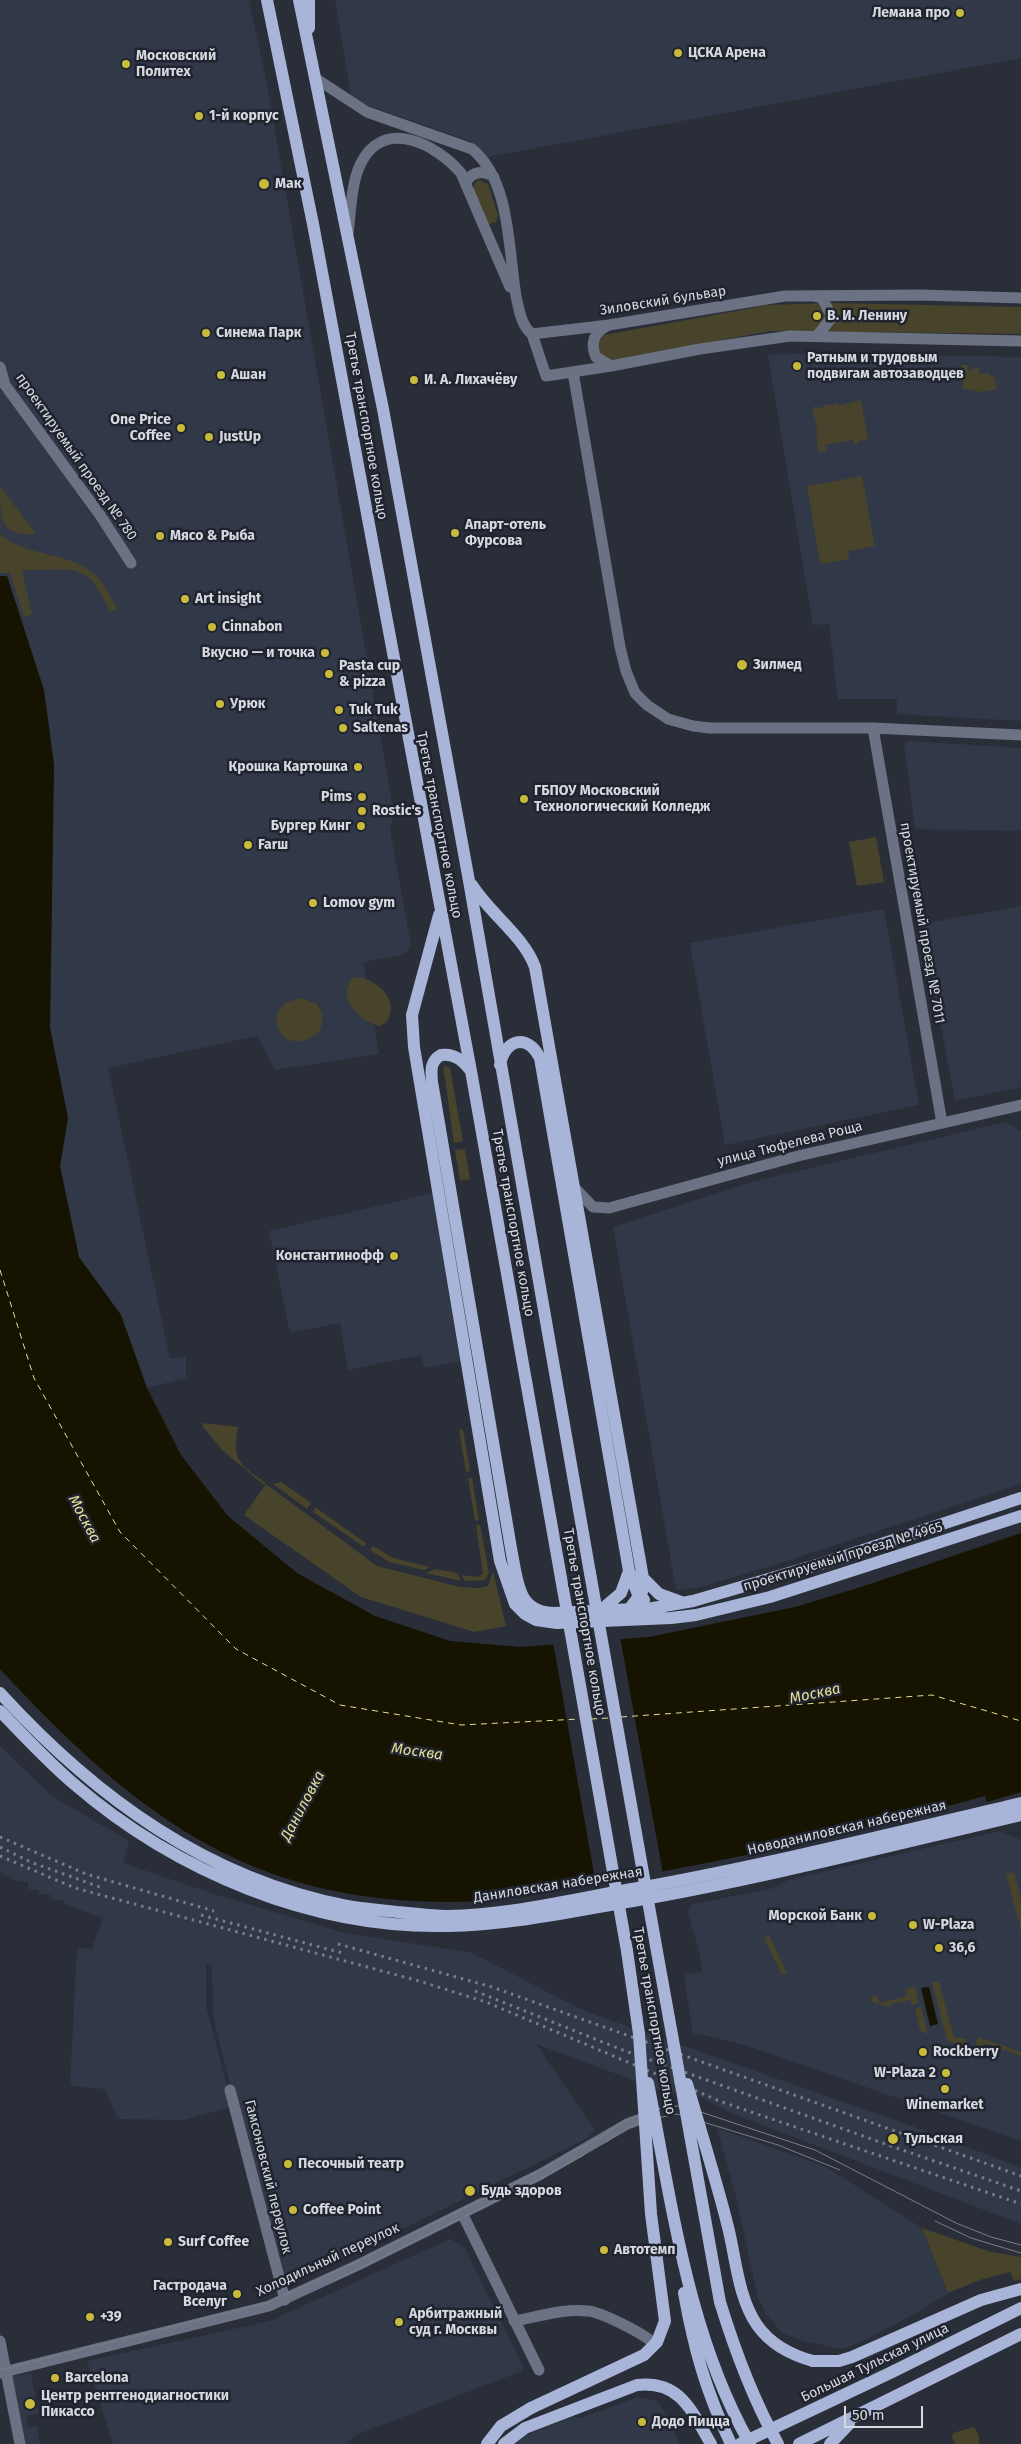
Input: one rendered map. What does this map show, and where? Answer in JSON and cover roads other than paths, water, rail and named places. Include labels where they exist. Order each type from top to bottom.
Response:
[{"type":"main road","name":"Третье транспортное кольцо","points":[[267,0],[317,242],[471,1071],[627,1951],[638,2034],[695,2308],[710,2355],[750,2444]]},
{"type":"main road","name":"Третье транспортное кольцо","points":[[299,0],[384,409],[720,2302],[733,2344],[751,2390],[778,2444]]},
{"type":"main road","points":[[309,0],[309,53]]},
{"type":"main road","points":[[469,881],[483,903],[526,948],[535,967],[643,1578],[640,1596],[631,1608],[616,1620]]},
{"type":"main road","name":"проектируемый проезд № 4965","points":[[440,910],[411,1023],[417,1070],[500,1561],[516,1604],[525,1614],[536,1620],[556,1622],[671,1618],[696,1615],[780,1594],[1021,1516]]},
{"type":"main road","points":[[500,1067],[502,1053],[512,1043],[529,1043],[535,1048],[540,1058],[629,1570],[640,1596],[653,1608],[671,1618]]},
{"type":"main road","name":"проектируемый проезд № 4965","points":[[471,1071],[461,1060],[453,1055],[441,1055],[433,1061],[431,1067],[432,1082],[520,1591],[532,1608],[539,1612],[555,1613],[653,1608],[684,1603],[827,1562],[1021,1498]]},
{"type":"main road","points":[[601,1610],[621,1592],[629,1570]]},
{"type":"main road","points":[[643,1578],[659,1594],[684,1603]]},
{"type":"main road","name":"Даниловская набережная","points":[[0,1693],[35,1731],[82,1775],[145,1822],[179,1844],[212,1860],[289,1891],[351,1907],[445,1916],[506,1912],[680,1887]]},
{"type":"main road","name":"Даниловская набережная","points":[[0,1710],[75,1785],[135,1830],[207,1872],[265,1896],[308,1908],[382,1923],[446,1926],[508,1922],[680,1887]]},
{"type":"main road","name":"Новоданиловская набережная","points":[[680,1887],[1021,1803]]},
{"type":"main road","name":"Новоданиловская набережная","points":[[680,1887],[1021,1815]]},
{"type":"main road","points":[[669,2018],[728,2227],[743,2295],[750,2314],[768,2338],[791,2354],[814,2361],[839,2361],[981,2300],[1021,2289]]},
{"type":"main road","points":[[487,2444],[495,2432],[510,2419],[644,2355],[657,2342],[662,2333],[665,2308],[651,2214],[638,2034]]},
{"type":"main road","points":[[677,2228],[684,2292],[696,2356],[705,2386],[730,2444]]},
{"type":"main road","name":"Большая Тульская улица","points":[[740,2444],[898,2370],[1021,2308]]},
{"type":"main road","points":[[799,2444],[1021,2334]]},
{"type":"main road","points":[[504,2444],[525,2428],[637,2385],[648,2384],[660,2385],[684,2399],[711,2444]]},
{"type":"main road","points":[[751,2390],[787,2444]]},
{"type":"main road","points":[[830,2444],[841,2430],[865,2412]]},
{"type":"street","points":[[260,0],[271,22]]},
{"type":"street","points":[[315,78],[367,112],[472,149],[483,158],[498,186],[506,225],[518,307]]},
{"type":"street","points":[[348,237],[354,190],[360,164],[375,146],[387,139],[402,138],[420,142],[436,150],[450,160],[466,182],[479,219],[529,332],[546,376],[753,340],[817,336],[1021,341]]},
{"type":"street","points":[[466,182],[470,174],[478,172],[487,173],[494,177]]},
{"type":"street","points":[[485,229],[497,232],[506,225]]},
{"type":"street","points":[[807,294],[822,298],[832,317],[817,336]]},
{"type":"street","name":"Зиловский бульвар","points":[[529,332],[607,326],[785,296],[807,294],[1021,298]]},
{"type":"street","points":[[607,326],[595,335],[593,344],[596,357],[611,366]]},
{"type":"street","name":"проектируемый проезд № 780","points":[[0,367],[5,385],[100,515],[131,563]]},
{"type":"street","points":[[573,372],[620,647],[626,671],[635,693],[647,705],[668,719],[693,726],[710,728],[873,728],[1021,735]]},
{"type":"street","name":"проектируемый проезд № 7011","points":[[873,728],[942,1123]]},
{"type":"street","name":"улица Тюфелева Роща","points":[[575,1188],[593,1207],[609,1208],[798,1156],[1021,1104]]},
{"type":"street","name":"Гамсоновский переулок","points":[[230,2090],[285,2300]]},
{"type":"street","name":"Холодильный переулок","points":[[3,2372],[269,2306],[285,2300],[541,2174],[627,2124],[646,2117]]},
{"type":"street","points":[[462,2213],[539,2370]]},
{"type":"street","points":[[514,2321],[558,2313],[589,2311],[640,2333],[651,2340]]},
{"type":"street","points":[[0,2341],[3,2372],[20,2444]]},
{"type":"water","points":[[0,576],[7,576],[44,690],[54,765],[50,1028],[68,1118],[60,1166],[79,1257],[121,1315],[147,1388],[181,1455],[228,1516],[297,1573],[375,1616],[450,1641],[521,1647],[649,1637],[795,1607],[861,1587],[1021,1533],[1021,1792],[987,1802],[985,1796],[757,1853],[531,1895],[480,1901],[395,1900],[339,1892],[284,1878],[220,1851],[184,1831],[118,1783],[87,1756],[0,1669]]},
{"type":"water","points":[[929,1987],[938,2024],[930,2026],[921,1988]]},
{"type":"tram line","points":[[0,2370],[267,2303],[356,2262],[539,2171],[625,2121],[664,2107],[677,2106],[692,2109],[815,2150],[956,2223],[991,2237],[1021,2245]]},
{"type":"tram line","points":[[606,2142],[628,2128],[647,2120],[677,2114],[778,2145],[840,2170]]},
{"type":"tram line","points":[[334,2281],[542,2178],[584,2155]]},
{"type":"tram line","points":[[935,2221],[971,2238],[1021,2253]]},
{"type":"railway","points":[[0,1837],[86,1874],[214,1911]]},
{"type":"railway","points":[[0,1847],[33,1863],[100,1887]]},
{"type":"railway","points":[[0,1856],[75,1888],[419,1981],[486,2002],[722,2102],[1021,2204]]},
{"type":"railway","points":[[201,1915],[346,1954]]},
{"type":"railway","points":[[338,1944],[492,1987],[1021,2176]]},
{"type":"railway","points":[[475,1991],[620,2049],[1021,2191]]},
{"type":"place","name":"Лемана про","points":[[960,13]]},
{"type":"place","name":"ЦСКА Арена","points":[[678,53]]},
{"type":"place","name":"Московский Политех","points":[[126,64]]},
{"type":"place","name":"1-й корпус","points":[[199,116]]},
{"type":"place","name":"Мак","points":[[264,184]]},
{"type":"place","name":"В. И. Ленину","points":[[817,316]]},
{"type":"place","name":"Синема Парк","points":[[206,333]]},
{"type":"place","name":"Ратным и трудовым подвигам автозаводцев","points":[[797,366]]},
{"type":"place","name":"Ашан","points":[[221,375]]},
{"type":"place","name":"И. А. Лихачёву","points":[[414,380]]},
{"type":"place","name":"One Price Coffee","points":[[181,428]]},
{"type":"place","name":"JustUp","points":[[209,437]]},
{"type":"place","name":"Апарт-отель Фурсова","points":[[455,533]]},
{"type":"place","name":"Мясо & Рыба","points":[[160,536]]},
{"type":"place","name":"Art insight","points":[[185,599]]},
{"type":"place","name":"Cinnabon","points":[[212,627]]},
{"type":"place","name":"Вкусно — и точка","points":[[325,653]]},
{"type":"place","name":"Зилмед","points":[[742,665]]},
{"type":"place","name":"Pasta cup & pizza","points":[[329,674]]},
{"type":"place","name":"Урюк","points":[[220,704]]},
{"type":"place","name":"Tuk Tuk","points":[[339,710]]},
{"type":"place","name":"Saltenas","points":[[343,728]]},
{"type":"place","name":"Крошка Картошка","points":[[358,767]]},
{"type":"place","name":"Pims","points":[[362,797]]},
{"type":"place","name":"ГБПОУ Московский Технологический Колледж","points":[[524,799]]},
{"type":"place","name":"Rostic's","points":[[362,811]]},
{"type":"place","name":"Бургер Кинг","points":[[361,826]]},
{"type":"place","name":"Farш","points":[[248,845]]},
{"type":"place","name":"Lomov gym","points":[[313,903]]},
{"type":"place","name":"Константинофф","points":[[394,1256]]},
{"type":"place","name":"Морской Банк","points":[[872,1916]]},
{"type":"place","name":"W-Plaza","points":[[913,1925]]},
{"type":"place","name":"36,6","points":[[939,1948]]},
{"type":"place","name":"Rockberry","points":[[923,2052]]},
{"type":"place","name":"W-Plaza 2","points":[[946,2073]]},
{"type":"place","name":"Winemarket","points":[[945,2089]]},
{"type":"place","name":"Тульская","points":[[893,2139]]},
{"type":"place","name":"Песочный театр","points":[[288,2164]]},
{"type":"place","name":"Будь здоров","points":[[470,2191]]},
{"type":"place","name":"Coffee Point","points":[[293,2210]]},
{"type":"place","name":"Surf Coffee","points":[[168,2242]]},
{"type":"place","name":"Автотемп","points":[[604,2250]]},
{"type":"place","name":"Гастродача Вселуг","points":[[237,2294]]},
{"type":"place","name":"+39","points":[[90,2317]]},
{"type":"place","name":"Арбитражный суд г. Москвы","points":[[399,2322]]},
{"type":"place","name":"Barcelona","points":[[55,2378]]},
{"type":"place","name":"Центр рентгенодиагностики Пикассо","points":[[30,2404]]},
{"type":"place","name":"Додо Пицца","points":[[642,2422]]},
{"type":"water label","name":"Москва","points":[[84,1519]]},
{"type":"water label","name":"Москва","points":[[815,1694]]},
{"type":"water label","name":"Москва","points":[[417,1752]]},
{"type":"water label","name":"Даниловка","points":[[303,1806]]}]
